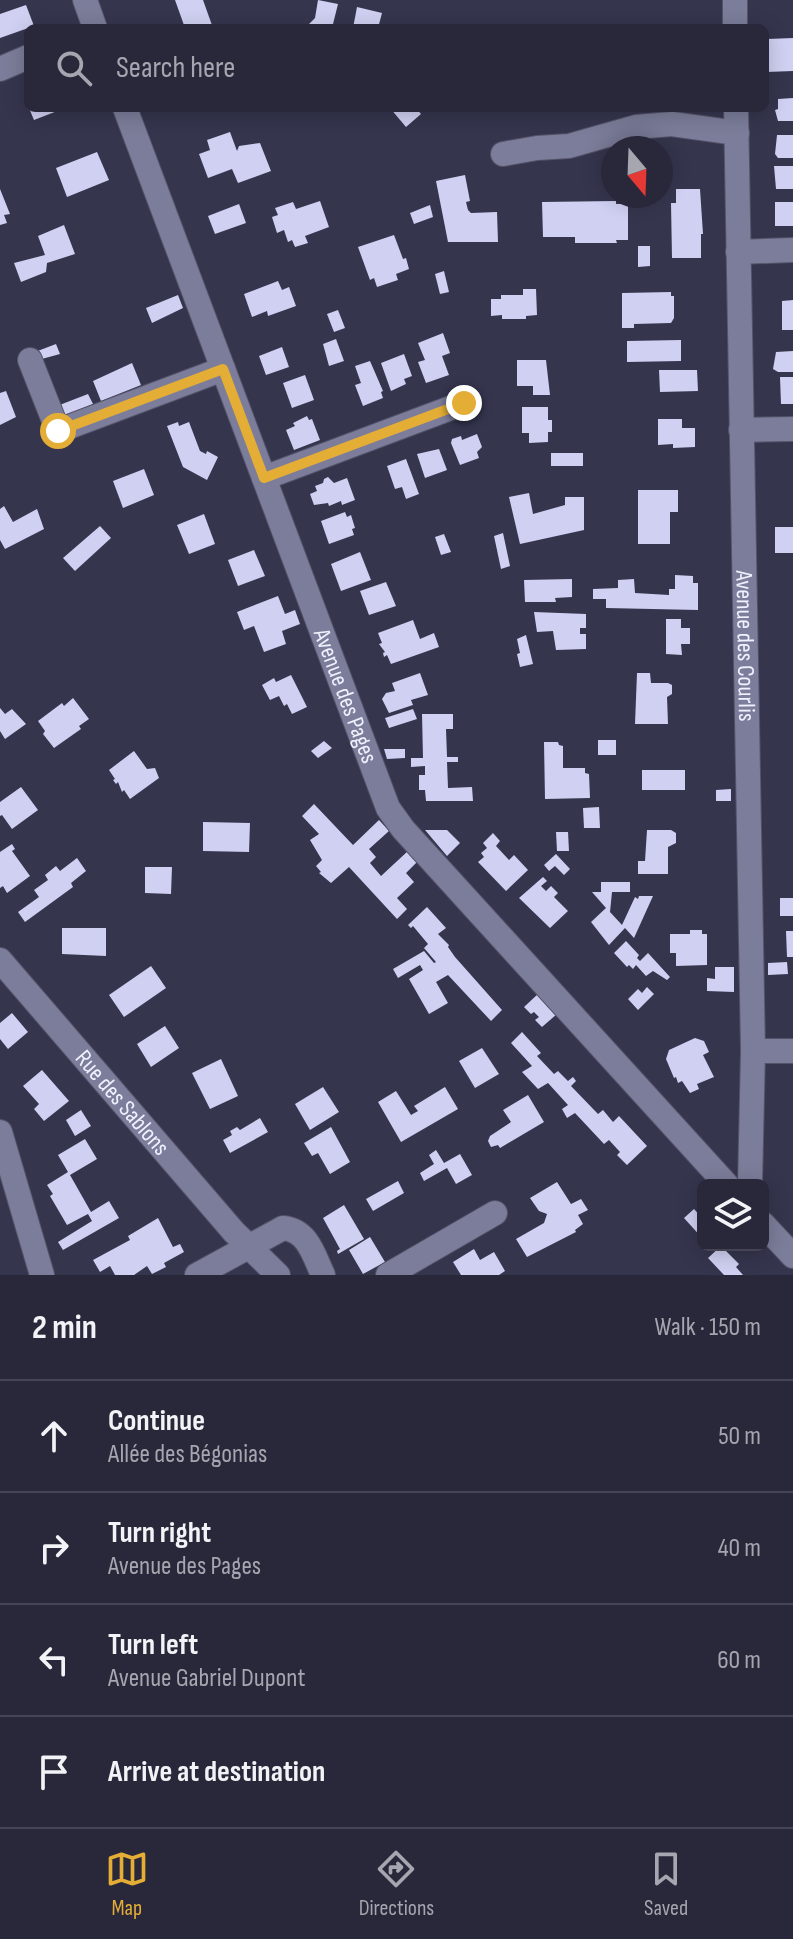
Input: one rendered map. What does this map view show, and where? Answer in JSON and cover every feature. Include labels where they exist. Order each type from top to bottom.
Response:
[{"type":"street","points":[[85,0],[94,24]]},
{"type":"street","points":[[735,0],[735,24]]},
{"type":"street","points":[[0,69],[24,59]]},
{"type":"street","name":"Avenue des Pages","points":[[127,112],[388,808],[403,829],[722,1179]]},
{"type":"street","name":"Avenue des Courlis","points":[[736,112],[753,1051],[750,1179]]},
{"type":"street","points":[[503,154],[569,146],[636,127],[672,124],[737,133]]},
{"type":"street","points":[[738,252],[793,250]]},
{"type":"street","points":[[30,360],[58,431],[223,369]]},
{"type":"street","points":[[264,478],[464,403]]},
{"type":"street","points":[[741,430],[793,429]]},
{"type":"street","name":"Rue des Sablons","points":[[0,960],[247,1245],[278,1275]]},
{"type":"street","points":[[753,1051],[793,1051]]},
{"type":"street","points":[[0,1132],[42,1275]]},
{"type":"street","points":[[388,1275],[495,1213]]},
{"type":"street","points":[[197,1275],[283,1228],[293,1229],[305,1238],[323,1275]]},
{"type":"street","points":[[769,1230],[793,1256]]},
{"type":"building","points":[[175,0],[203,0],[212,24],[184,24]]},
{"type":"building","points":[[318,0],[338,4],[333,24],[309,24],[315,18]]},
{"type":"building","points":[[26,5],[33,24],[24,24],[24,30],[0,38],[0,14]]},
{"type":"building","points":[[357,7],[382,13],[379,24],[354,24]]},
{"type":"building","points":[[793,38],[793,71],[769,72],[769,39]]},
{"type":"building","points":[[793,98],[793,121],[778,121],[775,110],[778,109],[778,99]]},
{"type":"building","points":[[31,112],[55,112],[34,120]]},
{"type":"building","points":[[393,112],[419,112],[421,114],[406,127]]},
{"type":"building","points":[[230,132],[237,151],[239,146],[260,143],[271,171],[238,183],[232,169],[208,178],[199,154],[210,150],[207,140]]},
{"type":"building","points":[[777,135],[793,135],[793,158],[778,158],[775,154]]},
{"type":"building","points":[[97,152],[109,180],[67,197],[56,168]]},
{"type":"building","points":[[774,166],[793,166],[793,189],[776,189]]},
{"type":"building","points":[[465,175],[470,201],[466,202],[468,210],[471,213],[497,212],[498,242],[448,242],[436,181]]},
{"type":"building","points":[[0,189],[10,214],[4,215],[7,223],[0,225]]},
{"type":"building","points":[[676,189],[700,189],[701,258],[672,258],[671,208],[676,203]]},
{"type":"building","points":[[320,201],[329,227],[305,236],[308,243],[295,247],[292,240],[288,242],[284,230],[277,233],[272,217],[278,215],[275,208],[293,202],[296,209]]},
{"type":"building","points":[[601,201],[601,208],[628,208],[628,240],[575,243],[575,237],[543,237],[542,202]]},
{"type":"building","points":[[775,202],[793,202],[793,226],[775,226]]},
{"type":"building","points":[[239,204],[246,223],[215,234],[208,216]]},
{"type":"building","points":[[430,205],[433,217],[414,224],[410,213]]},
{"type":"building","points":[[64,225],[75,254],[47,263],[46,272],[21,282],[14,263],[45,255],[38,236]]},
{"type":"building","points":[[394,235],[409,269],[396,274],[398,280],[377,287],[374,278],[370,280],[358,247]]},
{"type":"building","points":[[638,246],[650,246],[650,266],[638,267]]},
{"type":"building","points":[[444,271],[449,292],[440,294],[435,274]]},
{"type":"building","points":[[278,281],[282,290],[289,287],[296,306],[268,316],[267,311],[252,317],[244,294]]},
{"type":"building","points":[[523,289],[536,289],[537,315],[526,316],[526,319],[491,316],[491,299],[501,299],[501,295],[523,295]]},
{"type":"building","points":[[671,292],[674,296],[674,318],[671,323],[634,324],[634,328],[622,328],[622,293]]},
{"type":"building","points":[[178,295],[183,308],[152,323],[146,308]]},
{"type":"building","points":[[793,300],[793,330],[782,330],[782,301]]},
{"type":"building","points":[[338,310],[345,328],[334,332],[327,314]]},
{"type":"building","points":[[443,333],[450,353],[442,356],[449,375],[426,383],[418,362],[425,360],[418,343]]},
{"type":"building","points":[[336,339],[344,361],[329,366],[323,344]]},
{"type":"building","points":[[681,340],[681,361],[627,362],[627,341]]},
{"type":"building","points":[[56,344],[60,354],[38,360],[35,352]]},
{"type":"building","points":[[282,347],[289,367],[266,375],[259,356]]},
{"type":"building","points":[[793,351],[793,372],[773,369],[776,352]]},
{"type":"building","points":[[404,354],[412,376],[404,379],[406,384],[391,391],[381,363]]},
{"type":"building","points":[[517,360],[546,360],[550,395],[533,395],[533,386],[517,386]]},
{"type":"building","points":[[370,361],[383,398],[363,406],[355,385],[361,383],[355,366]]},
{"type":"building","points":[[132,363],[141,385],[101,401],[93,381]]},
{"type":"building","points":[[659,370],[697,370],[698,391],[660,392]]},
{"type":"building","points":[[305,375],[314,400],[292,408],[283,383]]},
{"type":"building","points":[[780,377],[793,377],[793,404],[781,404]]},
{"type":"building","points":[[6,391],[16,417],[0,425],[0,393]]},
{"type":"building","points":[[88,394],[93,404],[61,417],[57,406]]},
{"type":"building","points":[[522,407],[548,407],[552,432],[548,432],[548,442],[529,443],[529,433],[522,433]]},
{"type":"building","points":[[307,416],[309,420],[312,419],[320,440],[294,450],[286,430]]},
{"type":"building","points":[[658,419],[682,419],[682,428],[695,428],[695,447],[658,445]]},
{"type":"building","points":[[178,422],[179,426],[189,422],[200,451],[218,457],[207,480],[183,467],[167,426]]},
{"type":"building","points":[[477,434],[482,447],[477,452],[479,458],[460,465],[452,439],[461,436],[462,440]]},
{"type":"building","points":[[439,449],[447,470],[425,478],[417,454]]},
{"type":"building","points":[[551,453],[583,453],[583,466],[551,466]]},
{"type":"building","points":[[406,459],[419,494],[406,499],[402,487],[395,489],[387,466]]},
{"type":"building","points":[[144,469],[154,495],[123,508],[113,481]]},
{"type":"building","points":[[328,477],[334,483],[347,478],[355,500],[342,505],[341,501],[329,506],[328,503],[314,505],[310,494],[317,491],[315,486]]},
{"type":"building","points":[[638,490],[678,490],[678,512],[670,512],[670,544],[638,544]]},
{"type":"building","points":[[529,493],[533,514],[565,505],[565,497],[584,497],[584,530],[520,544],[509,497]]},
{"type":"building","points":[[4,506],[13,522],[37,509],[44,529],[5,549],[0,540],[0,509]]},
{"type":"building","points":[[345,512],[347,517],[351,515],[354,535],[329,544],[321,521]]},
{"type":"building","points":[[204,514],[215,544],[189,554],[177,525]]},
{"type":"building","points":[[100,526],[111,538],[75,571],[63,558]]},
{"type":"building","points":[[775,527],[793,527],[793,553],[775,553]]},
{"type":"building","points":[[503,533],[510,566],[501,569],[494,536]]},
{"type":"building","points":[[444,534],[451,552],[441,555],[435,537]]},
{"type":"building","points":[[254,550],[265,576],[238,586],[228,560]]},
{"type":"building","points":[[360,552],[371,580],[341,591],[331,564]]},
{"type":"building","points":[[675,575],[693,576],[693,583],[698,583],[698,610],[606,608],[606,599],[593,599],[593,589],[618,588],[618,580],[634,579],[635,593],[669,595],[669,589],[675,589]]},
{"type":"building","points":[[572,579],[572,597],[555,598],[556,602],[525,602],[524,580]]},
{"type":"building","points":[[386,582],[396,606],[369,615],[360,591]]},
{"type":"building","points":[[278,596],[285,614],[295,610],[300,624],[282,631],[286,644],[264,652],[254,626],[244,630],[237,612]]},
{"type":"building","points":[[534,612],[586,614],[586,628],[580,628],[580,634],[586,634],[586,649],[556,650],[553,631],[537,632]]},
{"type":"building","points":[[666,619],[681,619],[681,628],[690,628],[690,644],[681,644],[682,655],[666,654]]},
{"type":"building","points":[[413,620],[420,639],[434,633],[439,647],[391,664],[387,655],[384,657],[378,633]]},
{"type":"building","points":[[526,635],[533,664],[520,667],[517,639]]},
{"type":"building","points":[[420,673],[428,695],[411,700],[413,705],[389,713],[382,699],[386,693],[395,691],[392,683]]},
{"type":"building","points":[[637,673],[650,673],[651,683],[672,685],[672,694],[667,697],[668,724],[635,724]]},
{"type":"building","points":[[291,675],[307,707],[292,714],[279,696],[270,700],[262,685],[274,678],[276,682]]},
{"type":"building","points":[[73,698],[89,719],[79,726],[81,729],[54,748],[38,721]]},
{"type":"building","points":[[0,708],[5,714],[12,709],[26,724],[5,739],[0,731]]},
{"type":"building","points":[[413,709],[417,719],[389,728],[385,718]]},
{"type":"building","points":[[422,714],[453,714],[453,729],[446,729],[447,757],[458,757],[458,762],[447,762],[448,788],[472,787],[473,801],[426,801],[425,790],[419,790],[419,775],[425,775],[425,766],[411,767],[411,758],[423,758]]},
{"type":"building","points":[[598,740],[616,740],[616,755],[598,755]]},
{"type":"building","points":[[324,741],[332,748],[318,758],[311,751]]},
{"type":"building","points":[[544,742],[558,742],[563,746],[563,768],[585,768],[585,773],[589,774],[590,798],[545,799]]},
{"type":"building","points":[[384,749],[405,749],[405,758],[387,759]]},
{"type":"building","points":[[134,751],[147,769],[155,768],[159,778],[130,799],[113,780],[109,770]]},
{"type":"building","points":[[642,770],[685,770],[685,790],[642,790]]},
{"type":"building","points":[[21,787],[38,810],[12,829],[0,816],[0,802]]},
{"type":"building","points":[[731,789],[731,801],[716,801],[716,790]]},
{"type":"building","points":[[314,804],[353,845],[379,820],[389,831],[369,849],[376,857],[370,863],[381,876],[408,851],[417,862],[406,873],[414,882],[397,898],[407,909],[397,919],[349,867],[331,883],[319,873],[316,866],[322,860],[310,840],[319,834],[302,816]]},
{"type":"building","points":[[599,807],[600,828],[584,828],[583,808]]},
{"type":"building","points":[[203,822],[250,823],[249,852],[203,851]]},
{"type":"building","points":[[425,830],[447,830],[460,843],[447,856]]},
{"type":"building","points":[[647,830],[671,830],[676,833],[676,843],[668,847],[668,874],[638,874],[638,861],[645,861]]},
{"type":"building","points":[[556,832],[568,832],[569,851],[557,851]]},
{"type":"building","points":[[493,833],[500,841],[496,846],[509,860],[514,855],[528,870],[506,891],[478,862],[487,848],[483,843]]},
{"type":"building","points":[[12,844],[15,849],[12,851],[30,876],[7,893],[3,886],[0,888],[0,852]]},
{"type":"building","points":[[556,854],[570,869],[564,875],[555,866],[549,871],[544,865]]},
{"type":"building","points":[[77,858],[86,871],[71,883],[73,887],[25,922],[18,912],[39,897],[34,890],[48,880],[45,875],[56,866],[60,871]]},
{"type":"building","points":[[145,867],[172,867],[171,894],[145,893]]},
{"type":"building","points":[[543,877],[547,881],[541,886],[546,891],[551,886],[558,893],[554,897],[568,911],[550,928],[519,898]]},
{"type":"building","points":[[601,882],[630,882],[630,892],[612,892],[610,912],[622,925],[635,897],[653,896],[634,938],[625,928],[609,945],[591,922],[606,908],[592,892],[601,892]]},
{"type":"building","points":[[780,898],[793,898],[793,916],[780,916]]},
{"type":"building","points":[[427,907],[446,928],[438,934],[502,1010],[491,1021],[448,975],[436,982],[448,1003],[429,1014],[409,979],[423,970],[420,965],[398,978],[393,969],[424,951],[436,962],[424,948],[428,944],[413,926],[408,925]]},
{"type":"building","points":[[62,928],[106,928],[106,956],[62,954]]},
{"type":"building","points":[[690,930],[702,930],[702,934],[707,934],[707,965],[676,966],[676,953],[670,953],[670,934],[690,934]]},
{"type":"building","points":[[786,931],[793,931],[793,957],[787,957]]},
{"type":"building","points":[[626,941],[639,955],[637,958],[640,961],[648,953],[670,977],[667,980],[653,971],[646,976],[636,965],[633,969],[629,965],[627,967],[614,953]]},
{"type":"building","points":[[787,962],[788,974],[768,975],[768,963]]},
{"type":"building","points":[[151,966],[166,988],[124,1017],[109,995]]},
{"type":"building","points":[[715,967],[734,967],[734,992],[707,991],[707,978],[715,979]]},
{"type":"building","points":[[647,987],[654,994],[638,1010],[628,999],[638,989],[642,993]]},
{"type":"building","points":[[538,994],[557,1014],[542,1027],[535,1020],[539,1017],[524,1007]]},
{"type":"building","points":[[12,1013],[28,1032],[8,1049],[0,1039],[0,1023]]},
{"type":"building","points":[[165,1026],[179,1048],[151,1067],[137,1044]]},
{"type":"building","points":[[522,1032],[541,1053],[537,1056],[554,1074],[558,1071],[568,1081],[573,1077],[576,1081],[571,1086],[598,1114],[603,1110],[613,1122],[619,1116],[647,1146],[627,1165],[609,1140],[604,1144],[575,1113],[567,1118],[562,1109],[568,1105],[548,1083],[538,1089],[522,1072],[532,1066],[511,1043]]},
{"type":"building","points":[[695,1038],[704,1041],[709,1052],[703,1055],[714,1077],[697,1084],[699,1089],[690,1093],[682,1081],[678,1083],[674,1078],[666,1059],[669,1050]]},
{"type":"building","points":[[482,1048],[499,1074],[475,1088],[459,1061]]},
{"type":"building","points":[[221,1059],[238,1096],[210,1109],[192,1073]]},
{"type":"building","points":[[42,1070],[69,1101],[44,1121],[34,1109],[39,1104],[23,1086]]},
{"type":"building","points":[[323,1087],[339,1112],[310,1130],[295,1104]]},
{"type":"building","points":[[445,1087],[458,1109],[401,1142],[378,1102],[396,1091],[411,1115],[418,1111],[414,1106]]},
{"type":"building","points":[[528,1095],[544,1122],[500,1148],[498,1145],[491,1147],[488,1141],[490,1136],[511,1122],[503,1110]]},
{"type":"building","points":[[81,1110],[91,1126],[75,1136],[66,1120]]},
{"type":"building","points":[[260,1118],[268,1132],[230,1153],[223,1140],[232,1135],[230,1131],[237,1127],[240,1130]]},
{"type":"building","points":[[331,1127],[350,1162],[330,1174],[318,1153],[312,1156],[304,1143]]},
{"type":"building","points":[[85,1139],[97,1159],[70,1175],[91,1212],[109,1201],[119,1218],[63,1250],[58,1242],[92,1221],[88,1214],[67,1225],[47,1185],[68,1172],[58,1155]]},
{"type":"building","points":[[436,1150],[444,1163],[460,1154],[472,1175],[456,1184],[447,1168],[424,1181],[420,1173],[434,1164],[429,1155]]},
{"type":"building","points":[[398,1181],[404,1193],[373,1211],[366,1199]]},
{"type":"building","points":[[557,1182],[571,1204],[581,1199],[588,1210],[578,1215],[583,1224],[576,1232],[527,1257],[516,1239],[544,1223],[547,1214],[539,1211],[530,1198]]},
{"type":"building","points":[[344,1205],[364,1239],[338,1254],[340,1249],[323,1218]]},
{"type":"building","points":[[694,1209],[697,1212],[697,1232],[684,1218]]},
{"type":"building","points":[[158,1218],[173,1247],[180,1244],[184,1252],[152,1274],[147,1266],[134,1275],[115,1275],[110,1266],[100,1272],[93,1260],[130,1240],[128,1236]]},
{"type":"building","points":[[370,1237],[385,1262],[363,1274],[349,1250]]},
{"type":"building","points":[[474,1249],[480,1260],[494,1252],[505,1271],[499,1275],[461,1275],[453,1262]]},
{"type":"building","points":[[716,1251],[726,1251],[739,1264],[736,1267],[743,1275],[724,1275],[708,1258]]},
{"type":"route","points":[[58,431],[223,369],[264,478],[464,403]]}]
